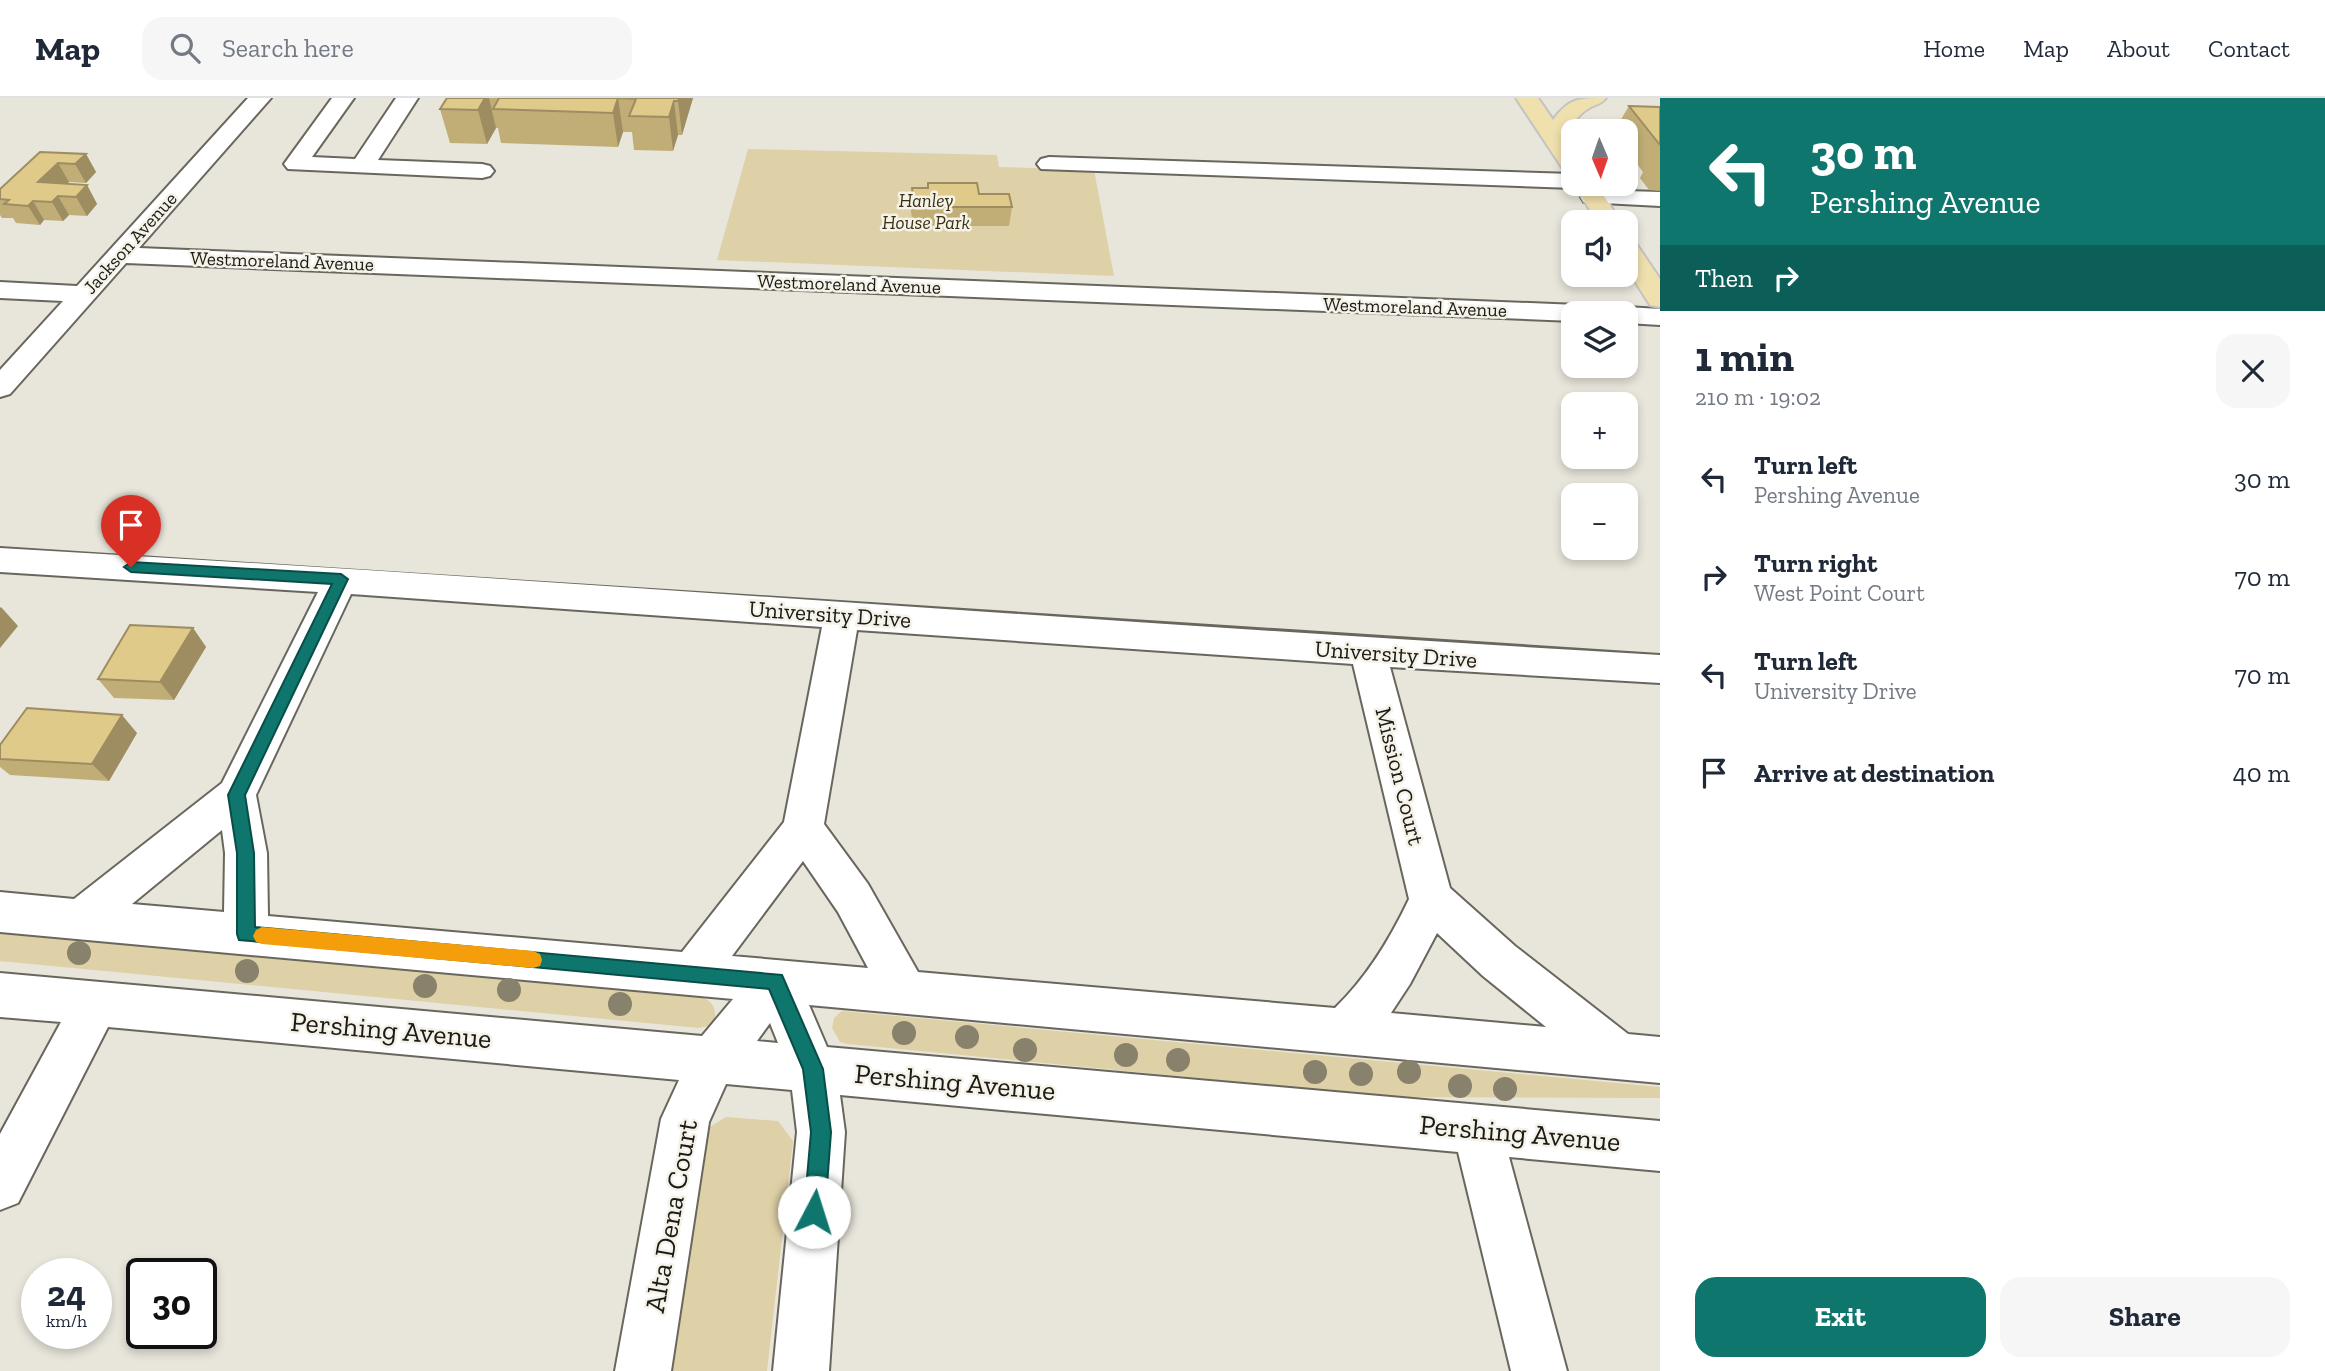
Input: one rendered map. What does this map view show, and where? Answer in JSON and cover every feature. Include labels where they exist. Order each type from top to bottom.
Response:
[{"type":"main road","points":[[1527,98],[1561,149]]},
{"type":"main road","points":[[1556,142],[1561,121],[1570,110],[1580,102],[1595,98]]},
{"type":"main road","points":[[1638,265],[1660,299]]},
{"type":"street","name":"Jackson Avenue","points":[[0,388],[260,98]]},
{"type":"street","points":[[343,98],[296,164],[482,171]]},
{"type":"street","points":[[362,166],[408,98]]},
{"type":"street","points":[[1049,164],[1561,181]]},
{"type":"street","points":[[1638,196],[1660,198]]},
{"type":"street","name":"Westmoreland Avenue","points":[[120,255],[1561,312]]},
{"type":"street","points":[[0,290],[84,294]]},
{"type":"street","points":[[1638,316],[1660,317]]},
{"type":"street","name":"University Drive","points":[[0,560],[341,579],[1368,653],[1660,669]]},
{"type":"street","points":[[81,919],[236,795],[341,579]]},
{"type":"street","points":[[692,974],[803,828],[842,615]]},
{"type":"street","name":"Mission Court","points":[[1368,653],[1432,899]]},
{"type":"street","points":[[236,795],[246,853],[246,934]]},
{"type":"street","points":[[803,828],[853,898],[905,993]]},
{"type":"street","points":[[1344,1032],[1366,1011],[1406,955],[1432,899],[1499,961],[1639,1058]]},
{"type":"street","points":[[0,912],[1639,1058]]},
{"type":"street","points":[[775,981],[813,1069],[821,1132],[802,1371]]},
{"type":"street","name":"Alta Dena Court","points":[[643,1371],[685,1119],[713,1060],[775,981]]},
{"type":"street","name":"Pershing Avenue","points":[[0,995],[1660,1146]]},
{"type":"street","points":[[0,1185],[96,1003]]},
{"type":"street","points":[[1477,1129],[1539,1371]]},
{"type":"green space","name":"Hanley House Park","points":[[748,149],[997,155],[999,167],[1094,170],[1114,276],[717,260]]},
{"type":"green space","points":[[0,931],[702,997],[713,1006],[715,1020],[708,1026],[699,1028],[0,961]]},
{"type":"green space","points":[[842,1011],[1660,1087],[1660,1098],[1393,1097],[848,1044],[840,1042],[832,1028],[834,1018]]},
{"type":"green space","points":[[726,1117],[778,1121],[793,1141],[767,1371],[669,1371],[705,1130]]},
{"type":"building","points":[[447,98],[485,98],[478,110],[440,109]]},
{"type":"building","points":[[499,98],[618,98],[613,113],[493,109]]},
{"type":"building","points":[[618,98],[679,98],[674,101],[669,117],[629,116],[636,99]]},
{"type":"building","points":[[1629,106],[1660,107],[1660,145]]},
{"type":"building","points":[[40,152],[86,154],[75,164],[58,163],[38,182],[87,185],[76,197],[58,196],[52,202],[33,201],[28,206],[4,204],[9,200],[0,199],[0,189]]},
{"type":"building","points":[[928,183],[977,183],[979,194],[1009,194],[1012,207],[927,207],[927,204],[914,204],[912,188],[928,188]]},
{"type":"building","points":[[130,625],[193,628],[160,682],[98,679]]},
{"type":"building","points":[[27,708],[122,715],[92,764],[0,759],[0,745]]},
{"type":"slow traffic","points":[[262,936],[533,960]]},
{"type":"route","points":[[131,567],[341,579],[236,795],[246,853],[246,934],[775,981],[813,1069],[821,1132],[814,1212]]}]
